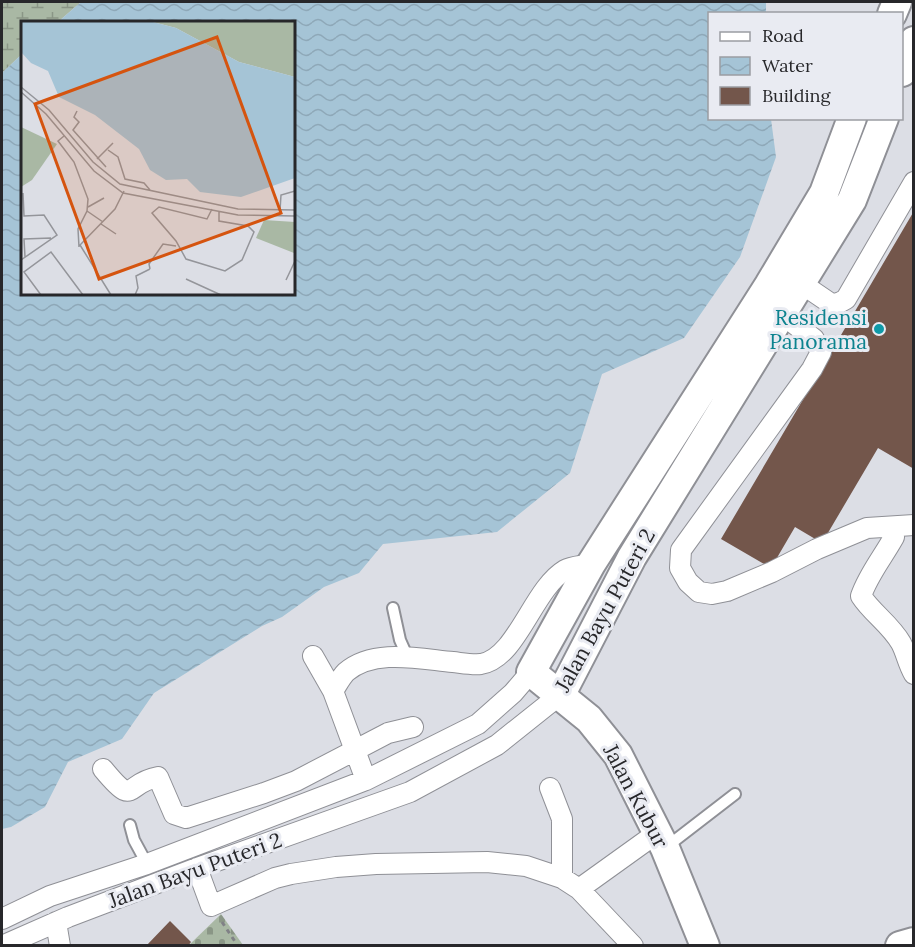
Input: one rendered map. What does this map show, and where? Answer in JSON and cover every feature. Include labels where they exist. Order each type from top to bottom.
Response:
[{"type":"street","points":[[903,69],[914,41]]},
{"type":"street","name":"Jalan Bayu Puteri 2","points":[[2,919],[50,896],[147,864],[366,780],[478,724],[513,693],[531,672],[591,564],[769,285],[824,193],[851,120]]},
{"type":"street","name":"Jalan Bayu Puteri 2","points":[[2,945],[197,868],[410,792],[497,745],[561,694],[632,557],[852,200],[883,120]]},
{"type":"street","points":[[802,284],[830,303],[837,304],[846,299],[914,182]]},
{"type":"street","points":[[769,285],[772,302],[783,315],[814,339],[820,352],[812,369],[681,550],[680,568],[688,582],[699,592],[712,594],[727,591],[867,528],[914,525]]},
{"type":"street","points":[[894,537],[867,579],[861,596],[868,607],[886,622],[902,644],[914,674]]},
{"type":"street","points":[[333,691],[345,674],[358,664],[382,658],[480,664],[496,658],[520,629],[549,582],[566,569],[591,564]]},
{"type":"street","points":[[314,656],[333,691],[366,780]]},
{"type":"street","name":"Jalan Kubur","points":[[531,672],[589,719],[618,755],[661,840],[705,945]]},
{"type":"street","points":[[103,769],[118,787],[126,791],[158,777],[174,814],[186,818],[296,781],[388,733],[413,727]]},
{"type":"street","points":[[550,788],[562,819],[571,883]]},
{"type":"street","points":[[571,883],[661,840]]},
{"type":"street","points":[[197,868],[211,906],[275,878],[336,867],[487,862],[526,866],[571,883],[633,945]]},
{"type":"street","points":[[56,922],[60,945]]},
{"type":"street","points":[[900,945],[914,942]]},
{"type":"lane","points":[[393,608],[400,640],[408,658]]},
{"type":"lane","points":[[661,840],[735,794]]},
{"type":"lane","points":[[130,825],[134,840],[147,864]]},
{"type":"path","points":[[211,906],[238,945]]},
{"type":"green space","points":[[2,2],[81,2],[59,21],[21,21],[21,55],[2,73]]},
{"type":"green space","points":[[221,914],[243,945],[188,946]]},
{"type":"water","points":[[81,2],[766,2],[766,12],[708,12],[708,120],[771,120],[776,157],[740,257],[684,338],[602,374],[570,473],[497,532],[383,544],[359,573],[324,587],[282,617],[262,626],[154,693],[122,739],[68,762],[45,807],[11,827],[2,829],[2,73],[21,55],[21,296],[296,296],[296,21],[59,21]]},
{"type":"building","name":"Residensi Panorama","points":[[914,211],[914,469],[878,448],[822,543],[795,527],[771,568],[721,539]]},
{"type":"building","points":[[170,921],[191,942],[188,946],[146,946]]},
{"type":"place","name":"Residensi Panorama","points":[[879,329]]}]
